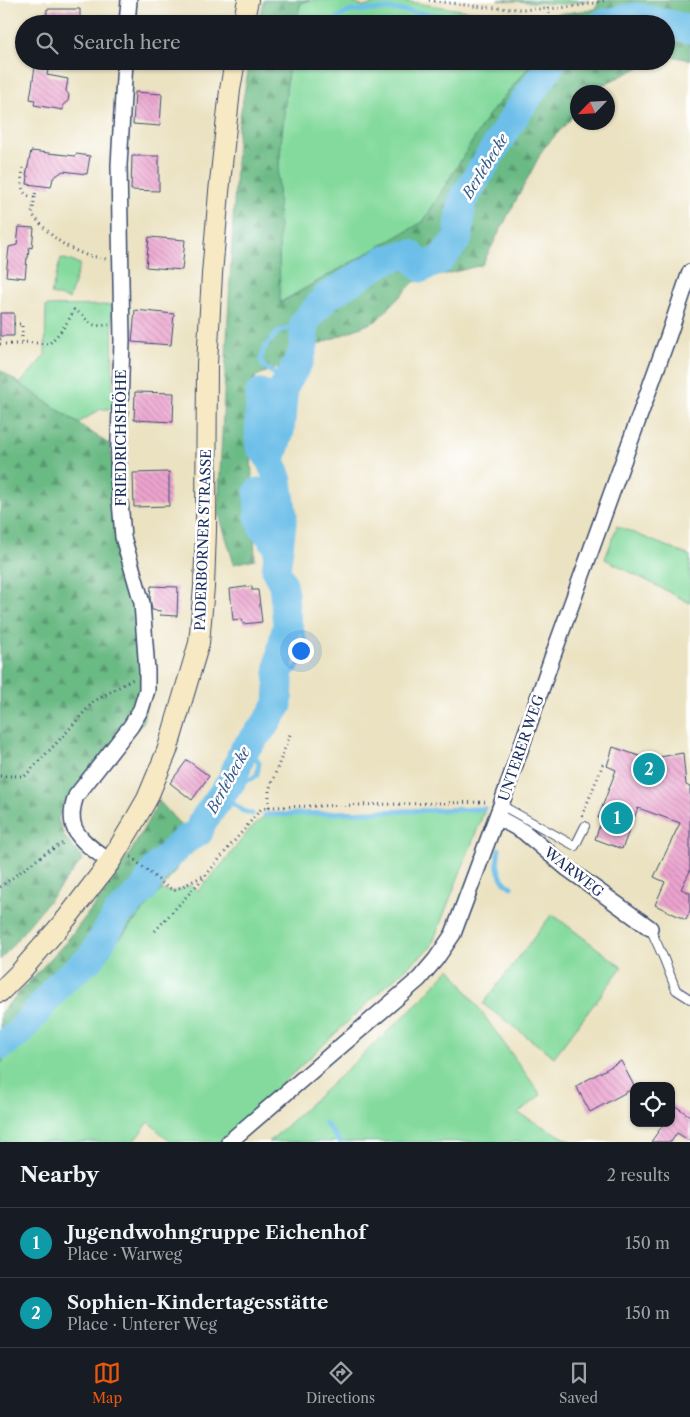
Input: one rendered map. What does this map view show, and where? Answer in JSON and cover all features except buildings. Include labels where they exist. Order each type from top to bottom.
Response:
[{"type":"main road","points":[[245,15],[248,0]]},
{"type":"main road","name":"PADERBORNER STRASSE","points":[[0,992],[67,918],[110,862],[147,799],[164,759],[199,643],[204,587],[207,364],[212,274],[230,90],[234,70]]},
{"type":"street","points":[[128,15],[129,0]]},
{"type":"street","name":"FRIEDRICHSHÖHE","points":[[78,835],[72,817],[72,807],[76,796],[132,726],[141,709],[147,690],[142,603],[123,537],[118,477],[122,324],[118,165],[124,70]]},
{"type":"street","name":"UNTERER WEG","points":[[229,1142],[419,979],[436,960],[453,934],[499,811],[690,272]]},
{"type":"street","name":"WARWEG","points":[[499,811],[568,869],[650,928]]},
{"type":"street","points":[[78,835],[110,862]]},
{"type":"lane","points":[[499,811],[575,846],[582,825]]},
{"type":"lane","points":[[650,928],[676,990],[690,999]]},
{"type":"path","points":[[429,0],[460,5],[530,9],[596,3],[607,0]]},
{"type":"path","points":[[460,5],[461,0]]},
{"type":"path","points":[[548,8],[549,15]]},
{"type":"path","points":[[28,168],[23,168],[22,188],[26,195],[35,197]]},
{"type":"path","points":[[36,188],[32,214],[53,237],[71,249],[88,256],[101,258]]},
{"type":"path","points":[[0,344],[22,344],[22,342],[49,344],[58,335],[74,310],[80,312],[90,323],[97,326],[122,324]]},
{"type":"path","points":[[14,324],[22,324],[22,342]]},
{"type":"path","points":[[0,776],[25,776],[93,702],[147,671]]},
{"type":"path","points":[[270,807],[269,790],[291,732]]},
{"type":"path","points":[[582,825],[603,764]]},
{"type":"path","points":[[155,931],[206,875],[261,809],[270,807],[449,804],[485,801],[499,811]]},
{"type":"path","points":[[0,886],[47,852],[78,835]]},
{"type":"path","points":[[141,865],[165,886],[175,890],[206,875]]},
{"type":"green space","points":[[264,0],[309,0],[301,3],[298,15],[260,15]]},
{"type":"green space","points":[[309,0],[346,0],[364,7],[386,0],[396,0],[468,11],[552,15],[298,15],[301,3]]},
{"type":"green space","points":[[498,0],[589,0],[564,4]]},
{"type":"green space","points":[[599,0],[690,0],[690,60],[675,57],[675,15],[552,15],[596,9]]},
{"type":"green space","points":[[248,70],[288,70],[278,175],[280,303],[423,222],[488,116],[526,70],[634,70],[602,85],[570,85],[570,120],[543,149],[482,265],[414,282],[376,321],[290,356],[281,366],[256,376],[249,399],[255,559],[234,564],[218,511],[238,127]]},
{"type":"green space","points":[[288,70],[526,70],[488,116],[423,222],[279,303],[278,175]]},
{"type":"green space","points":[[61,258],[80,264],[69,299],[51,294]]},
{"type":"green space","points":[[112,305],[113,409],[101,409],[78,423],[20,384],[45,355],[46,306]]},
{"type":"green space","points":[[0,370],[110,445],[122,538],[140,621],[148,689],[143,723],[65,801],[58,819],[64,836],[83,859],[0,960]]},
{"type":"green space","points":[[617,526],[690,556],[690,603],[605,559]]},
{"type":"green space","points":[[159,801],[196,842],[161,890],[104,956],[0,1064],[0,1013],[67,941],[112,882]]},
{"type":"green space","points":[[486,807],[431,947],[387,985],[220,1142],[170,1142],[149,1122],[133,1142],[0,1142],[0,1064],[104,957],[161,890],[175,892],[190,885],[198,891],[250,829],[268,813]]},
{"type":"green space","points":[[552,914],[622,967],[554,1057],[483,1004]]},
{"type":"green space","points":[[450,968],[541,1095],[518,1113],[572,1142],[269,1142],[412,1009]]},
{"type":"waterway","points":[[342,15],[350,11],[391,9],[434,15]]},
{"type":"waterway","name":"Berlebecke","points":[[675,26],[690,29]]},
{"type":"waterway","name":"Berlebecke","points":[[0,1046],[18,1034],[62,981],[91,958],[117,915],[144,889],[156,868],[185,840],[199,832],[202,822],[231,782],[243,751],[265,725],[278,705],[278,673],[287,625],[283,584],[276,571],[283,516],[278,481],[271,460],[280,431],[284,387],[300,359],[304,345],[304,323],[326,297],[385,260],[410,254],[422,268],[440,260],[458,238],[462,201],[515,115],[547,70]]},
{"type":"waterway","name":"Berlebecke","points":[[284,387],[279,377],[263,366],[261,360],[264,348],[279,331],[304,323]]},
{"type":"waterway","points":[[260,393],[260,446],[271,460]]},
{"type":"waterway","points":[[258,492],[259,515],[262,526],[279,548]]},
{"type":"waterway","points":[[279,682],[296,669],[302,658],[305,642],[294,601],[283,584]]},
{"type":"waterway","points":[[231,782],[251,779],[257,775],[259,763],[248,744]]},
{"type":"waterway","points":[[222,795],[243,811],[252,814]]},
{"type":"waterway","points":[[265,815],[484,809]]},
{"type":"waterway","points":[[499,849],[500,875],[506,884],[511,887]]},
{"type":"waterway","points":[[325,1123],[340,1142]]},
{"type":"place","name":"Sophien-Kindertagesstätte","points":[[649,769]]},
{"type":"place","name":"Jugendwohngruppe Eichenhof","points":[[617,818]]}]
